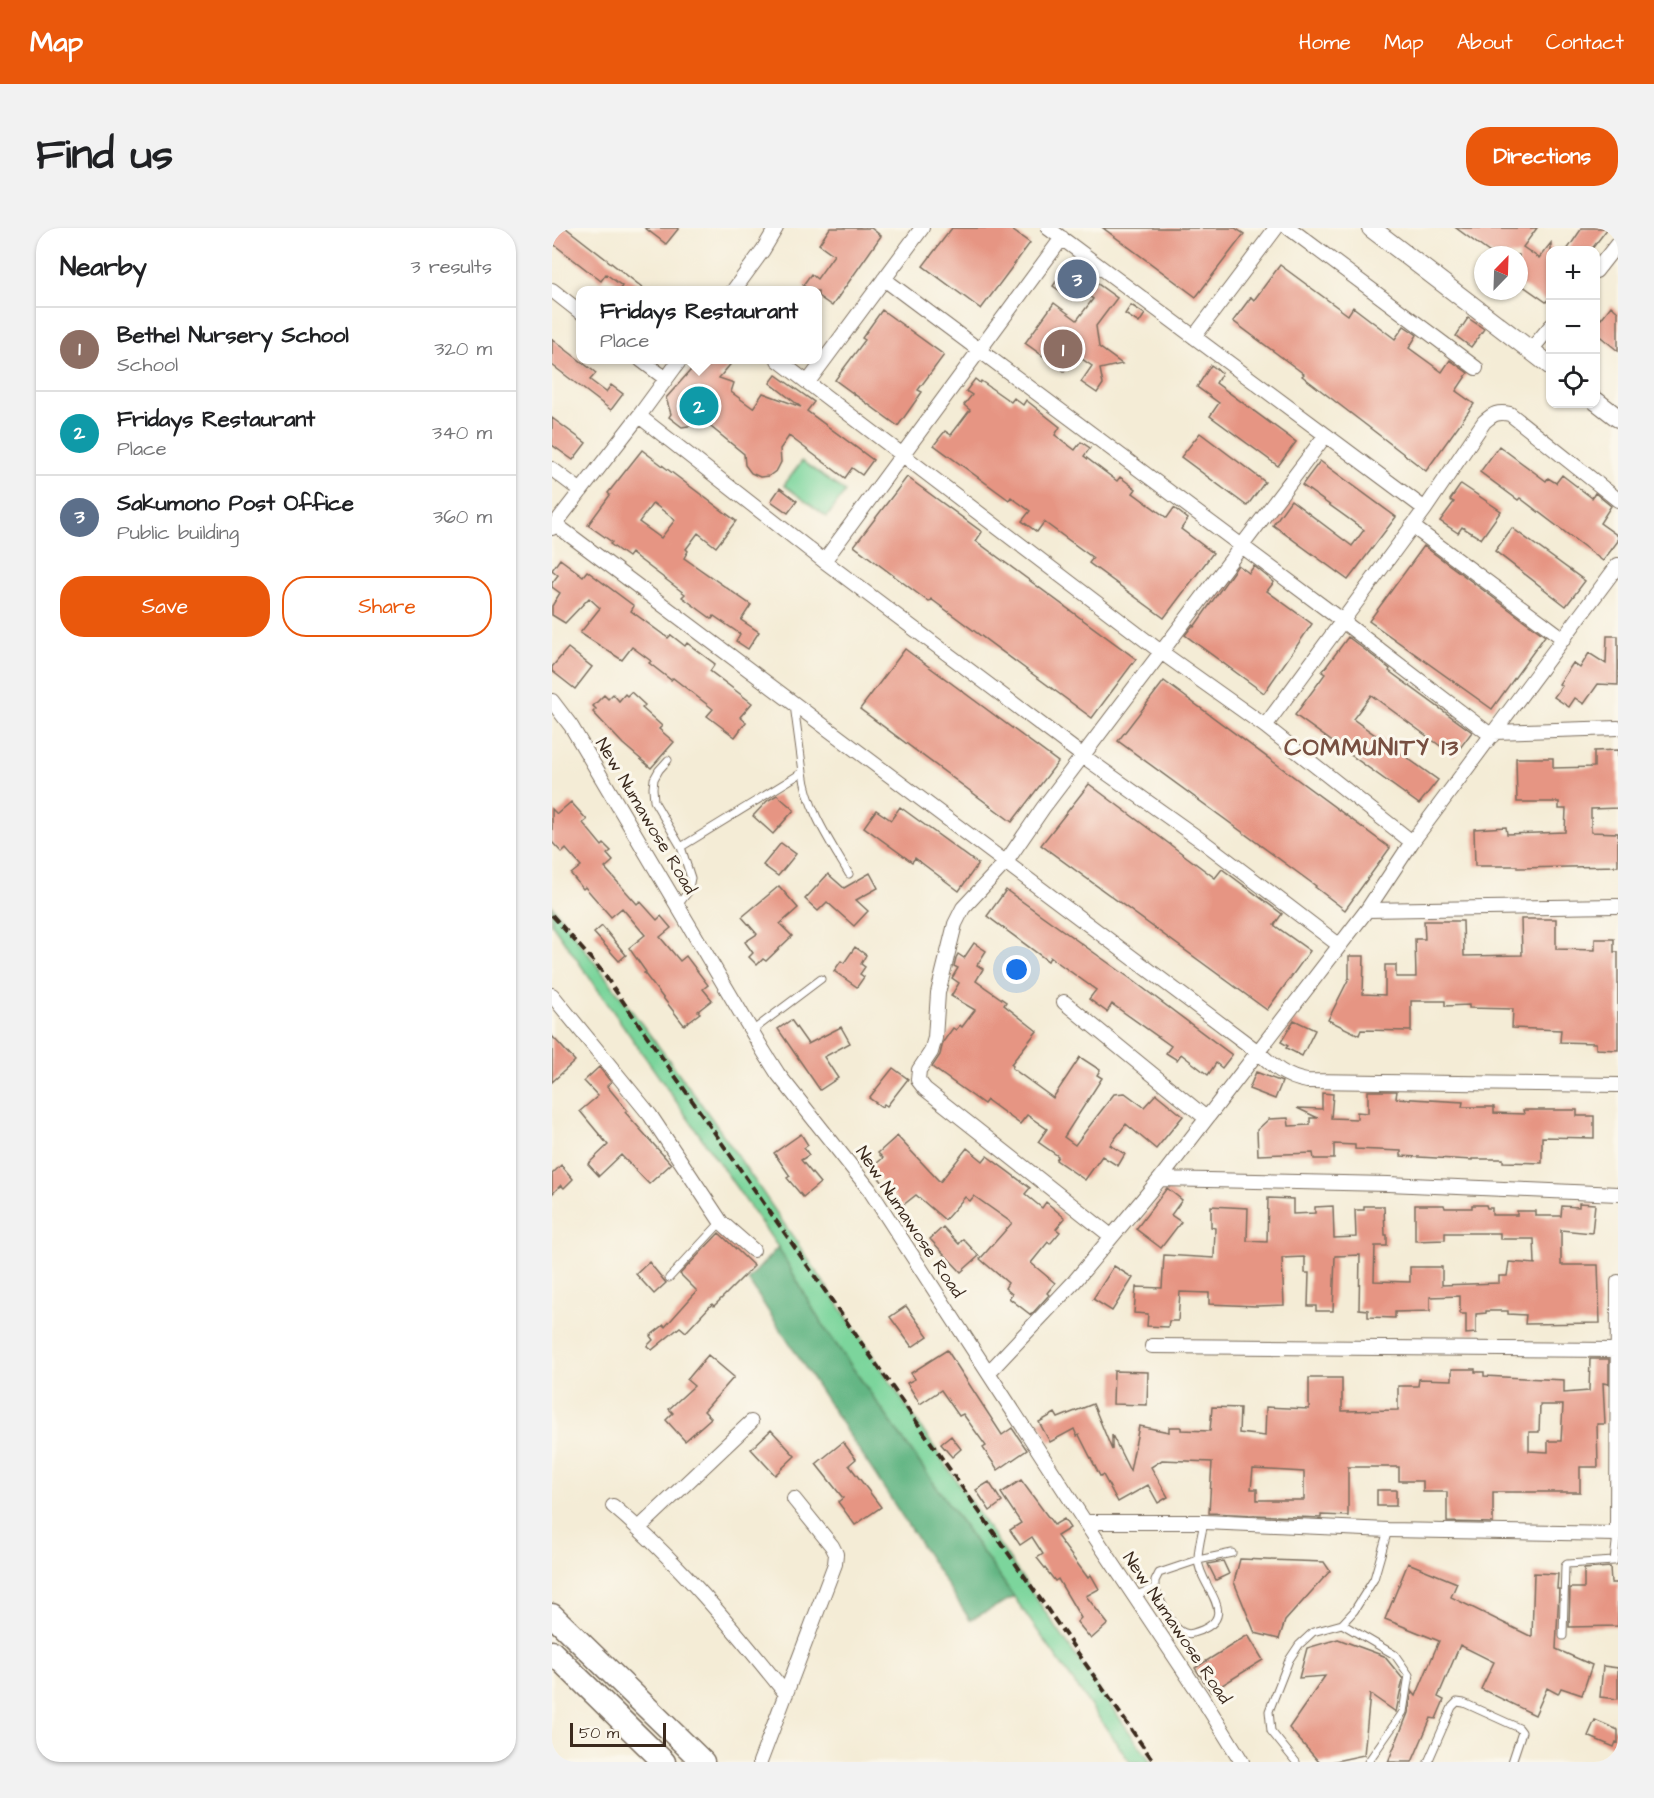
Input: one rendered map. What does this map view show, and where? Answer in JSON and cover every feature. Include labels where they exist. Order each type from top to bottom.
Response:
[{"type":"main road","points":[[552,1615],[703,1762]]},
{"type":"main road","points":[[552,1652],[664,1762]]},
{"type":"street","points":[[737,286],[776,228]]},
{"type":"street","points":[[822,363],[922,228]]},
{"type":"street","points":[[1048,228],[1425,509]]},
{"type":"street","points":[[1194,337],[1276,228]]},
{"type":"street","points":[[1289,228],[1476,368]]},
{"type":"street","points":[[1371,228],[1546,362]]},
{"type":"street","points":[[824,561],[1062,238]]},
{"type":"street","points":[[1600,266],[1618,243]]},
{"type":"street","points":[[884,279],[1493,734],[1618,728]]},
{"type":"street","points":[[552,290],[576,309]]},
{"type":"street","points":[[1530,351],[1546,332]]},
{"type":"street","points":[[646,364],[665,378]]},
{"type":"street","points":[[677,364],[553,526],[1006,862],[1258,1052],[1278,1071],[1307,1081],[1618,1085]]},
{"type":"street","points":[[783,364],[1161,652],[1265,726],[1412,842]]},
{"type":"street","points":[[808,382],[821,364]]},
{"type":"street","points":[[1600,404],[1618,418]]},
{"type":"street","points":[[1265,726],[1492,414],[1502,412],[1510,414],[1618,500]]},
{"type":"street","points":[[639,416],[824,561],[1083,756],[1205,843],[1338,945]]},
{"type":"street","points":[[1111,1236],[925,1089],[918,1080],[919,1071],[931,1052],[935,1038],[938,993],[955,924],[963,908],[1006,862],[1042,808],[1325,436]]},
{"type":"street","points":[[552,469],[580,491]]},
{"type":"street","points":[[1412,526],[1564,639]]},
{"type":"street","points":[[989,1372],[1074,1282],[1160,1179],[1367,910],[1412,842],[1618,565]]},
{"type":"street","name":"New Numawose Road","points":[[552,701],[571,726],[652,867],[678,905],[778,1074],[869,1189],[1242,1762]]},
{"type":"street","points":[[1367,910],[1618,906]]},
{"type":"street","points":[[552,995],[650,1115],[722,1222],[753,1250]]},
{"type":"street","points":[[1064,1002],[1206,1118]]},
{"type":"street","points":[[1160,1179],[1618,1194]]},
{"type":"street","points":[[1085,1522],[1204,1522],[1388,1530],[1617,1534],[1618,1282]]},
{"type":"street","points":[[1152,1346],[1618,1350]]},
{"type":"street","points":[[639,1528],[751,1422]]},
{"type":"street","points":[[760,1762],[835,1564],[836,1554],[832,1546],[794,1499]]},
{"type":"street","points":[[613,1506],[639,1528],[738,1634],[786,1694]]},
{"type":"lane","points":[[793,702],[804,784],[814,810],[849,874]]},
{"type":"lane","points":[[668,760],[658,770],[652,788],[654,801],[681,847],[691,878],[688,892],[678,905]]},
{"type":"lane","points":[[681,847],[803,772]]},
{"type":"lane","points":[[752,1031],[821,979]]},
{"type":"lane","points":[[669,1278],[722,1222]]},
{"type":"lane","points":[[1204,1522],[1198,1560],[1218,1610],[1218,1619],[1212,1625],[1193,1633],[1185,1634],[1177,1629],[1155,1588],[1155,1581],[1159,1573],[1198,1560],[1232,1553]]},
{"type":"lane","points":[[1296,1762],[1272,1731],[1269,1711],[1289,1660],[1299,1645],[1313,1632],[1342,1624],[1354,1611],[1374,1579],[1388,1530]]},
{"type":"lane","points":[[1563,1636],[1565,1566],[1614,1561],[1617,1534]]},
{"type":"lane","points":[[1133,1596],[1155,1588]]},
{"type":"lane","points":[[1342,1624],[1395,1655],[1409,1675],[1403,1712],[1368,1762]]},
{"type":"lane","points":[[1428,1762],[1452,1707],[1457,1702],[1464,1702],[1519,1728],[1522,1732],[1521,1738],[1512,1762]]},
{"type":"green space","points":[[802,461],[845,492],[827,517],[784,485]]},
{"type":"green space","points":[[552,906],[719,1129],[987,1526],[1151,1762],[1130,1762],[821,1323],[778,1247],[552,924]]},
{"type":"green space","points":[[778,1247],[821,1323],[1014,1597],[970,1620],[748,1280]]},
{"type":"building","points":[[552,228],[566,228],[641,286],[622,286],[606,274],[601,281],[552,243]]},
{"type":"building","points":[[645,228],[679,228],[666,244]]},
{"type":"building","points":[[830,228],[871,228],[881,236],[832,306],[822,299],[822,286],[803,285],[811,274],[817,279],[834,255],[819,244]]},
{"type":"building","points":[[952,228],[1009,228],[1030,243],[981,309],[923,266]]},
{"type":"building","points":[[1103,228],[1235,228],[1244,234],[1196,297]]},
{"type":"building","points":[[1456,228],[1537,228],[1524,246],[1481,246]]},
{"type":"building","points":[[1582,228],[1608,228],[1594,246],[1570,246]]},
{"type":"building","points":[[1546,249],[1546,302],[1528,289],[1528,250],[1539,258]]},
{"type":"building","points":[[1069,263],[1117,298],[1096,326],[1099,347],[1122,364],[1100,369],[1103,384],[1097,393],[1081,382],[1092,366],[1076,355],[1064,371],[1025,343],[1054,303],[1077,320],[1093,299],[1074,286],[1066,295],[1053,286]]},
{"type":"building","points":[[1280,265],[1348,315],[1353,307],[1395,339],[1404,326],[1417,335],[1409,348],[1442,372],[1450,360],[1468,373],[1456,391],[1474,404],[1426,471],[1233,321],[1251,297],[1254,300]]},
{"type":"building","points":[[1131,305],[1145,314],[1139,323],[1125,314]]},
{"type":"building","points":[[1611,306],[1618,312],[1618,351],[1600,336],[1601,319]]},
{"type":"building","points":[[882,310],[944,355],[918,390],[922,392],[898,426],[835,380],[865,340],[862,338]]},
{"type":"building","points":[[1468,318],[1484,329],[1471,347],[1456,336]]},
{"type":"building","points":[[552,339],[576,358],[576,364],[584,364],[596,373],[590,380],[606,392],[611,385],[623,394],[611,410],[552,365]]},
{"type":"building","points":[[696,364],[731,364],[719,378],[734,383],[731,392],[753,408],[763,393],[801,407],[770,383],[776,375],[814,402],[807,411],[873,460],[862,475],[852,468],[845,478],[789,436],[780,449],[781,462],[777,470],[769,476],[760,477],[751,473],[745,465],[744,454],[706,423],[682,427],[669,417],[671,414],[666,398]]},
{"type":"building","points":[[1211,365],[1222,373],[1216,383],[1296,442],[1278,466],[1210,416],[1219,403],[1197,387]]},
{"type":"building","points":[[975,379],[1011,402],[1014,398],[1023,405],[1026,400],[1060,427],[1055,435],[1075,450],[1081,442],[1090,448],[1084,456],[1117,481],[1120,477],[1136,489],[1133,493],[1167,518],[1174,508],[1188,519],[1181,529],[1213,553],[1164,618],[1089,563],[1093,558],[1044,522],[1037,532],[1022,521],[1030,511],[1011,497],[1009,500],[934,445],[945,431],[951,435],[970,410],[964,405],[972,395],[966,391]]},
{"type":"building","points":[[552,418],[586,443],[573,460],[552,445]]},
{"type":"building","points":[[1200,433],[1265,482],[1247,506],[1181,457]]},
{"type":"building","points":[[1499,446],[1546,481],[1548,478],[1556,483],[1562,475],[1592,498],[1595,493],[1611,506],[1600,523],[1618,536],[1618,541],[1603,561],[1520,498],[1518,500],[1480,472]]},
{"type":"building","points":[[642,450],[736,521],[716,547],[698,533],[686,549],[688,551],[684,558],[751,605],[741,620],[759,632],[748,649],[736,641],[740,634],[714,616],[712,619],[682,597],[685,594],[631,553],[628,557],[588,525],[610,495],[608,493]],"holes":[[[653,503],[675,520],[661,538],[639,522]]]},
{"type":"building","points":[[1320,461],[1396,517],[1348,580],[1273,525],[1291,500],[1352,546],[1364,530],[1302,485]]},
{"type":"building","points":[[907,477],[982,532],[976,541],[1136,659],[1092,718],[931,599],[929,602],[854,546]]},
{"type":"building","points":[[1461,484],[1501,511],[1481,539],[1462,527],[1458,533],[1440,521],[1454,502],[1450,500]]},
{"type":"building","points":[[780,488],[797,501],[788,513],[771,501]]},
{"type":"building","points":[[1512,528],[1585,581],[1566,606],[1495,551]]},
{"type":"building","points":[[1424,546],[1545,636],[1492,709],[1369,621]]},
{"type":"building","points":[[560,559],[583,576],[587,571],[634,606],[631,611],[668,638],[671,635],[685,646],[687,643],[715,664],[710,671],[752,703],[740,717],[746,722],[735,737],[707,716],[713,709],[673,678],[671,680],[632,647],[622,660],[580,633],[600,608],[589,598],[565,623],[552,615],[552,606],[560,593],[552,587],[558,575],[552,570]]},
{"type":"building","points":[[1238,565],[1249,573],[1254,566],[1274,582],[1267,591],[1312,624],[1264,693],[1185,635],[1193,625],[1194,627]]},
{"type":"building","points":[[1607,636],[1618,636],[1618,685],[1598,684],[1584,704],[1575,698],[1569,707],[1554,697],[1562,686],[1559,684],[1573,663],[1580,668],[1589,653],[1606,664]]},
{"type":"building","points":[[1348,637],[1390,669],[1389,671],[1472,732],[1454,756],[1371,695],[1353,719],[1438,780],[1419,804],[1295,715],[1325,674],[1322,672]]},
{"type":"building","points":[[568,648],[592,667],[575,689],[552,671],[552,667]]},
{"type":"building","points":[[905,649],[1058,762],[1012,822],[860,709]]},
{"type":"building","points":[[1164,681],[1390,848],[1345,910],[1316,886],[1118,741]]},
{"type":"building","points":[[631,692],[645,705],[642,708],[662,726],[659,729],[674,742],[651,768],[623,744],[593,712],[596,709],[593,706],[604,695],[608,699],[613,694],[619,701],[625,694],[627,696]]},
{"type":"building","points":[[1618,750],[1618,808],[1591,809],[1591,832],[1618,833],[1618,866],[1517,868],[1517,866],[1475,866],[1474,829],[1506,827],[1507,834],[1565,832],[1566,809],[1559,809],[1559,802],[1517,802],[1516,758],[1553,758],[1553,768],[1594,767],[1594,751]]},
{"type":"building","points":[[1089,784],[1215,878],[1222,869],[1282,914],[1274,925],[1310,951],[1267,1010],[1041,845]]},
{"type":"building","points":[[777,795],[794,810],[773,834],[753,816],[767,801]]},
{"type":"building","points":[[571,802],[587,820],[583,823],[602,846],[604,844],[611,851],[607,854],[613,861],[605,868],[637,904],[640,901],[657,920],[661,916],[671,928],[660,937],[680,961],[686,956],[708,985],[703,989],[712,1000],[684,1025],[644,973],[646,972],[629,948],[645,935],[622,908],[611,917],[585,887],[583,889],[571,874],[581,866],[566,849],[562,853],[552,842],[552,809],[557,814]]},
{"type":"building","points":[[900,807],[978,864],[959,891],[915,858],[912,862],[864,827],[876,810],[891,820]]},
{"type":"building","points":[[781,843],[796,854],[778,876],[763,865]]},
{"type":"building","points":[[870,873],[878,888],[856,900],[868,911],[854,926],[827,902],[818,911],[805,899],[828,874],[844,888]]},
{"type":"building","points":[[779,886],[798,908],[780,924],[792,936],[766,961],[763,959],[757,965],[749,957],[753,953],[745,942],[757,934],[742,917]]},
{"type":"building","points":[[1006,890],[1131,979],[1232,1055],[1222,1068],[1216,1063],[1208,1075],[1181,1054],[1177,1060],[1166,1053],[1171,1046],[1112,1004],[1107,1012],[1089,999],[1096,990],[1050,957],[1048,961],[987,916]]},
{"type":"building","points":[[1521,919],[1556,919],[1556,949],[1595,950],[1595,939],[1614,939],[1614,952],[1618,952],[1618,1050],[1596,1049],[1596,1043],[1560,1042],[1561,1030],[1512,1028],[1513,1009],[1469,1008],[1469,1005],[1445,1006],[1445,1001],[1411,1001],[1411,1031],[1361,1030],[1359,1035],[1328,1020],[1349,978],[1349,956],[1364,956],[1363,994],[1385,995],[1385,965],[1396,965],[1396,977],[1416,977],[1415,939],[1425,939],[1424,921],[1463,921],[1464,956],[1522,955]]},
{"type":"building","points":[[602,926],[626,955],[619,961],[594,933]]},
{"type":"building","points":[[974,943],[986,951],[977,965],[983,969],[976,981],[1006,1002],[1004,1005],[1037,1031],[1011,1064],[1012,1068],[1053,1098],[1080,1057],[1100,1070],[1097,1075],[1102,1078],[1064,1137],[1075,1145],[1114,1094],[1125,1093],[1144,1107],[1156,1094],[1183,1116],[1156,1149],[1126,1124],[1110,1145],[1125,1154],[1118,1166],[1102,1156],[1085,1180],[1056,1160],[1058,1156],[1038,1142],[1047,1129],[1027,1115],[1020,1124],[987,1100],[984,1104],[932,1067],[940,1055],[943,1042],[953,1028],[956,1030],[960,1025],[962,1027],[975,1010],[951,996],[959,983],[952,978],[958,968],[954,966],[956,958],[958,954],[964,958]]},
{"type":"building","points":[[855,947],[866,955],[861,964],[865,967],[860,974],[864,977],[857,987],[834,971],[841,961],[844,963]]},
{"type":"building","points":[[791,1020],[808,1044],[841,1027],[850,1043],[824,1057],[838,1078],[820,1090],[778,1029]]},
{"type":"building","points":[[1294,1020],[1315,1030],[1302,1056],[1286,1048],[1288,1046],[1281,1042]]},
{"type":"building","points":[[552,1036],[575,1061],[552,1082]]},
{"type":"building","points":[[599,1067],[611,1082],[607,1086],[627,1110],[625,1112],[671,1164],[649,1184],[621,1155],[599,1176],[588,1164],[608,1145],[580,1111],[598,1096],[584,1081]]},
{"type":"building","points":[[893,1068],[908,1079],[887,1106],[884,1104],[882,1107],[869,1098]]},
{"type":"building","points":[[1256,1072],[1282,1082],[1275,1099],[1249,1089]]},
{"type":"building","points":[[1368,1091],[1397,1091],[1396,1098],[1463,1102],[1462,1107],[1494,1107],[1494,1113],[1524,1114],[1523,1110],[1577,1110],[1577,1116],[1594,1116],[1594,1138],[1542,1137],[1542,1163],[1503,1162],[1503,1159],[1472,1160],[1401,1156],[1401,1151],[1355,1149],[1355,1145],[1334,1144],[1334,1159],[1314,1159],[1313,1153],[1258,1155],[1257,1130],[1269,1119],[1288,1118],[1289,1126],[1310,1125],[1310,1118],[1318,1118],[1297,1108],[1322,1109],[1322,1093],[1333,1094],[1331,1118],[1357,1119],[1357,1112],[1368,1113]]},
{"type":"building","points":[[801,1134],[808,1145],[804,1148],[809,1155],[801,1160],[820,1183],[803,1197],[787,1178],[790,1176],[774,1153]]},
{"type":"building","points":[[897,1136],[940,1182],[967,1148],[983,1161],[987,1156],[1030,1188],[1025,1194],[1042,1208],[1046,1202],[1065,1218],[1056,1229],[1060,1232],[1050,1244],[1048,1242],[1031,1263],[1055,1283],[1047,1293],[1049,1295],[1031,1315],[1009,1298],[1012,1294],[1005,1288],[1008,1283],[980,1259],[1012,1223],[974,1196],[970,1201],[965,1197],[945,1220],[916,1195],[902,1206],[871,1168],[883,1158],[878,1153]]},
{"type":"building","points":[[561,1165],[573,1179],[564,1188],[561,1185],[552,1194],[552,1174]]},
{"type":"building","points":[[1167,1188],[1182,1200],[1171,1215],[1181,1222],[1161,1248],[1136,1229]]},
{"type":"building","points":[[1268,1198],[1293,1199],[1293,1214],[1315,1213],[1315,1207],[1333,1206],[1334,1238],[1356,1237],[1355,1210],[1364,1210],[1364,1206],[1384,1206],[1387,1246],[1375,1246],[1374,1281],[1410,1282],[1410,1267],[1442,1267],[1442,1285],[1499,1283],[1499,1276],[1507,1276],[1509,1262],[1535,1264],[1534,1239],[1500,1239],[1500,1233],[1445,1233],[1445,1240],[1415,1241],[1415,1205],[1472,1208],[1472,1205],[1486,1205],[1487,1208],[1492,1208],[1492,1215],[1517,1215],[1517,1211],[1536,1211],[1536,1216],[1561,1216],[1562,1206],[1579,1207],[1579,1203],[1595,1204],[1592,1233],[1561,1230],[1561,1265],[1598,1265],[1600,1323],[1525,1324],[1526,1315],[1508,1314],[1508,1311],[1486,1311],[1486,1313],[1476,1314],[1476,1333],[1466,1334],[1466,1314],[1460,1314],[1460,1296],[1430,1297],[1430,1311],[1395,1312],[1395,1318],[1368,1317],[1368,1310],[1359,1309],[1360,1255],[1335,1256],[1333,1311],[1316,1311],[1316,1306],[1308,1306],[1309,1273],[1305,1273],[1304,1257],[1282,1258],[1284,1305],[1209,1304],[1209,1293],[1180,1292],[1178,1321],[1169,1321],[1168,1327],[1147,1326],[1148,1314],[1134,1313],[1136,1287],[1162,1288],[1164,1255],[1214,1258],[1215,1228],[1211,1227],[1211,1206],[1248,1208],[1247,1241],[1267,1242]]},
{"type":"building","points":[[943,1227],[959,1244],[963,1239],[979,1256],[961,1272],[930,1239]]},
{"type":"building","points":[[719,1233],[754,1266],[714,1306],[712,1304],[686,1332],[680,1327],[652,1350],[647,1346],[653,1340],[650,1336],[664,1325],[665,1327],[697,1291],[680,1274]]},
{"type":"building","points":[[649,1262],[666,1283],[654,1294],[636,1274]]},
{"type":"building","points":[[1114,1266],[1133,1278],[1112,1311],[1093,1299]]},
{"type":"building","points":[[906,1306],[928,1336],[912,1347],[890,1317]]},
{"type":"building","points":[[947,1350],[1002,1435],[1012,1428],[1027,1450],[998,1470],[983,1448],[986,1446],[963,1414],[959,1416],[941,1390],[920,1404],[907,1383],[915,1379],[911,1373]]},
{"type":"building","points":[[708,1355],[734,1377],[704,1411],[711,1418],[685,1441],[666,1420],[673,1413],[669,1409],[694,1386],[687,1380]]},
{"type":"building","points":[[1590,1359],[1609,1359],[1609,1384],[1603,1383],[1605,1424],[1597,1424],[1598,1467],[1580,1467],[1580,1492],[1493,1492],[1493,1523],[1447,1522],[1447,1492],[1423,1492],[1423,1481],[1399,1481],[1399,1467],[1348,1467],[1348,1516],[1321,1515],[1321,1518],[1209,1513],[1212,1462],[1162,1460],[1151,1467],[1168,1497],[1158,1503],[1148,1485],[1118,1502],[1103,1475],[1100,1476],[1074,1429],[1050,1442],[1039,1422],[1055,1413],[1058,1418],[1093,1404],[1112,1450],[1112,1435],[1130,1471],[1139,1426],[1169,1432],[1169,1427],[1181,1427],[1181,1430],[1210,1431],[1212,1407],[1240,1408],[1239,1433],[1265,1436],[1266,1407],[1309,1409],[1309,1378],[1342,1378],[1342,1411],[1398,1410],[1398,1386],[1418,1386],[1419,1379],[1452,1380],[1452,1369],[1475,1369],[1475,1372],[1484,1372],[1484,1376],[1564,1380],[1564,1393],[1589,1391]],"holes":[[[1540,1405],[1563,1405],[1561,1441],[1548,1441],[1548,1452],[1529,1451],[1529,1432],[1539,1432]],[[1253,1469],[1304,1472],[1304,1500],[1257,1500],[1257,1489],[1251,1489]]]},
{"type":"building","points":[[1114,1371],[1148,1372],[1147,1405],[1113,1404]]},
{"type":"building","points":[[771,1430],[795,1456],[775,1475],[751,1449]]},
{"type":"building","points":[[951,1436],[961,1449],[952,1457],[941,1444]]},
{"type":"building","points":[[843,1442],[856,1459],[849,1465],[881,1507],[855,1525],[838,1502],[843,1498],[816,1464]]},
{"type":"building","points":[[1021,1480],[1054,1525],[1064,1519],[1070,1528],[1057,1536],[1088,1578],[1091,1575],[1099,1589],[1086,1596],[1108,1624],[1091,1639],[1077,1622],[1081,1618],[1058,1579],[1055,1581],[1037,1558],[1043,1554],[1032,1537],[1020,1545],[1010,1530],[1021,1523],[1001,1493]]},
{"type":"building","points":[[989,1482],[1002,1502],[990,1511],[976,1490]]},
{"type":"building","points":[[1377,1490],[1396,1490],[1396,1506],[1377,1506]]},
{"type":"building","points":[[1240,1559],[1324,1562],[1330,1571],[1285,1621],[1279,1639],[1255,1633],[1234,1582]]},
{"type":"building","points":[[1223,1561],[1229,1574],[1216,1580],[1208,1564]]},
{"type":"building","points":[[1408,1563],[1457,1583],[1451,1597],[1532,1637],[1534,1573],[1558,1574],[1556,1649],[1592,1665],[1582,1695],[1561,1688],[1558,1694],[1547,1688],[1535,1715],[1481,1689],[1494,1662],[1460,1645],[1438,1697],[1444,1700],[1436,1719],[1431,1718],[1412,1762],[1388,1762],[1408,1713],[1412,1691],[1416,1696],[1439,1641],[1385,1619]]},
{"type":"building","points":[[1610,1567],[1611,1583],[1618,1583],[1618,1626],[1569,1627],[1570,1588],[1584,1588],[1584,1569]]},
{"type":"building","points":[[1248,1635],[1263,1660],[1211,1692],[1195,1668]]},
{"type":"building","points":[[1338,1639],[1384,1656],[1403,1679],[1396,1712],[1370,1694],[1364,1755],[1331,1762],[1319,1762],[1289,1728],[1325,1676],[1299,1678],[1307,1648]]},
{"type":"building","points":[[1603,1666],[1618,1668],[1618,1699],[1600,1697]]},
{"type":"building","points":[[1595,1720],[1618,1730],[1618,1743],[1616,1742],[1614,1747],[1588,1736]]},
{"type":"railway","points":[[552,915],[601,970],[1154,1762]]},
{"type":"place","name":"Sakumono Post Office","points":[[1077,279]]},
{"type":"place","name":"Bethel Nursery School","points":[[1063,349]]},
{"type":"place","name":"Fridays Restaurant","points":[[699,406]]},
{"type":"district","name":"COMMUNITY 13","points":[[1372,748]]}]
